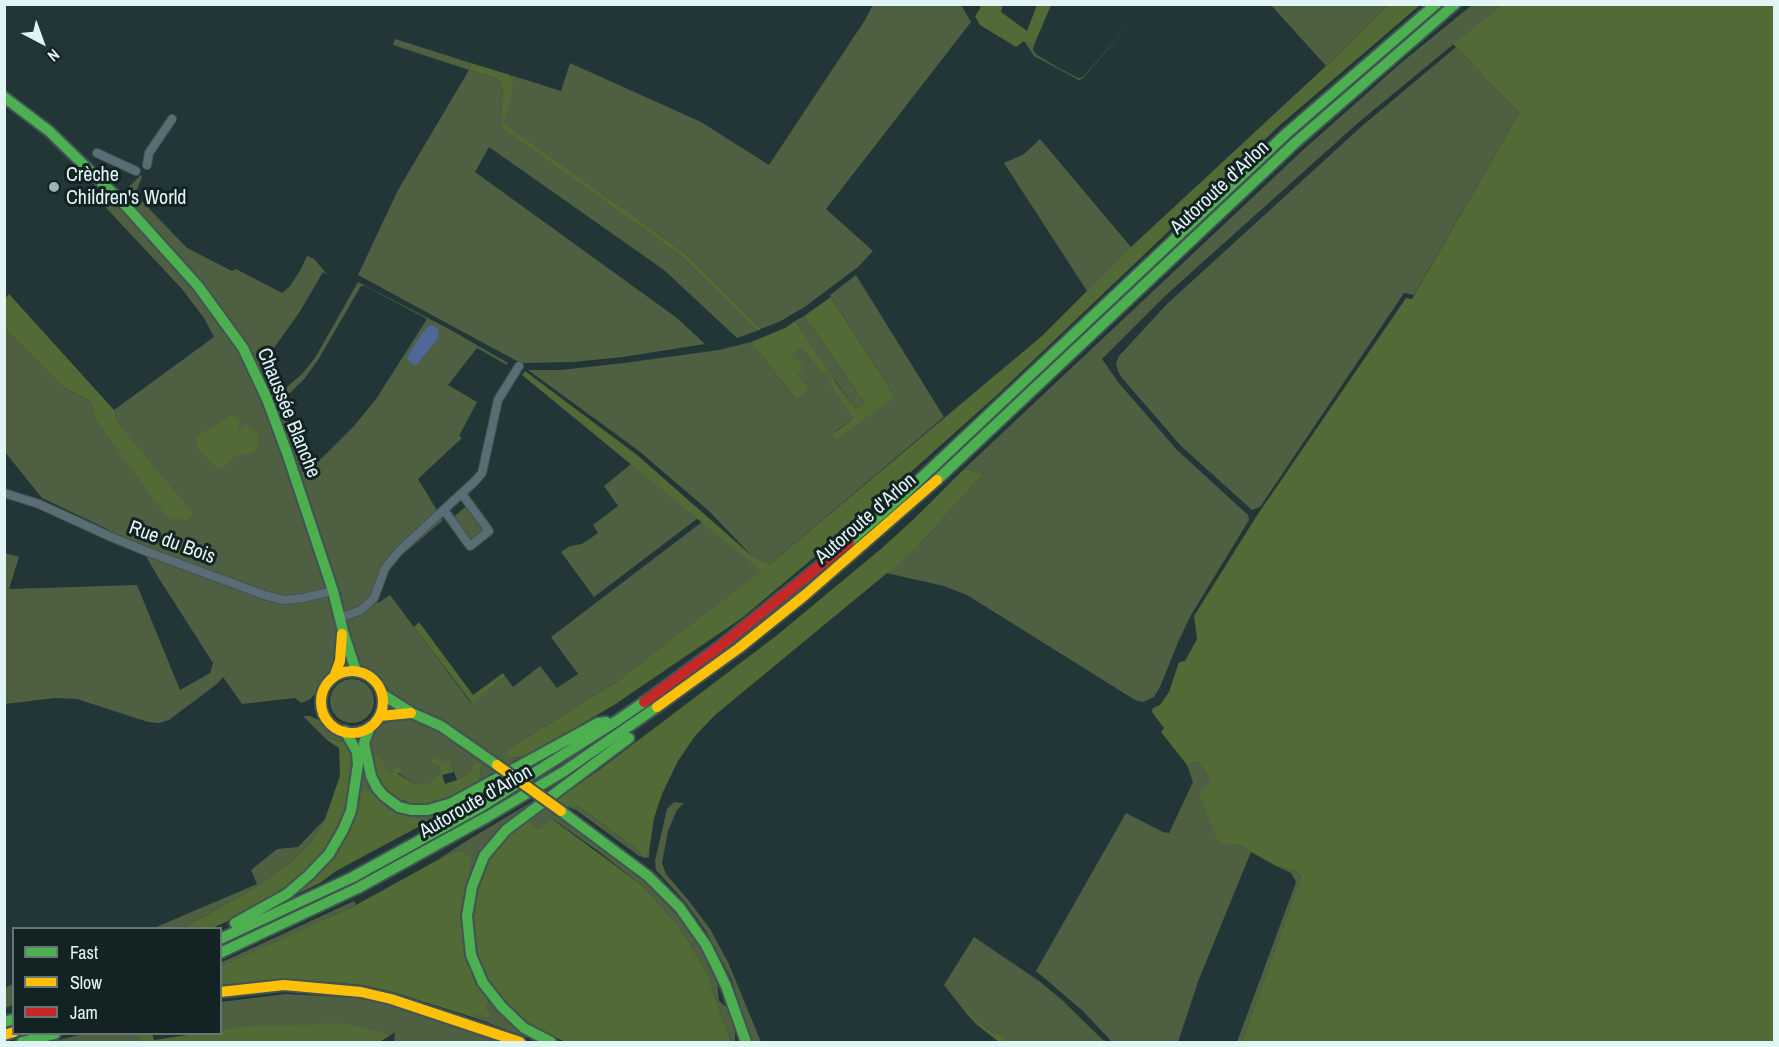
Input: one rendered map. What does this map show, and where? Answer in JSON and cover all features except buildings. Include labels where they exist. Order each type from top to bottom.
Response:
[{"type":"main road","name":"Autoroute d'Arlon","points":[[222,938],[353,877],[491,801],[618,720],[710,654],[884,512],[1004,402],[1287,133],[1436,4]]},
{"type":"main road","name":"Autoroute d'Arlon","points":[[222,952],[349,893],[410,861],[563,772],[674,696],[806,595],[909,506],[1010,413],[1296,142],[1455,4]]},
{"type":"main road","name":"Chaussée Blanche","points":[[4,97],[49,131],[126,206],[198,286],[243,348],[267,399],[302,498],[333,591],[356,671]]},
{"type":"main road","points":[[343,631],[339,660],[334,677],[324,690],[322,706],[330,722],[337,728],[353,732],[370,727]]},
{"type":"main road","points":[[334,677],[348,671],[356,671],[373,678],[379,686],[382,694],[382,709],[380,716],[370,727],[364,743],[371,776],[384,796],[399,807],[411,810],[428,810],[452,803],[598,723],[618,720]]},
{"type":"main road","points":[[382,694],[412,713],[441,726],[497,765],[639,868],[664,891],[693,926],[716,965],[746,1042]]},
{"type":"main road","points":[[551,1042],[524,1028],[502,1007],[483,983],[471,955],[467,916],[472,887],[484,856],[506,830],[652,721],[674,696]]},
{"type":"main road","points":[[380,716],[412,713]]},
{"type":"main road","points":[[222,929],[287,894],[329,854],[351,812],[355,792],[357,752],[345,731]]},
{"type":"main road","points":[[222,992],[284,985],[361,992],[411,1005],[520,1042]]},
{"type":"main road","points":[[739,1042],[740,1028]]},
{"type":"main road","points":[[22,1042],[51,1035]]},
{"type":"street","points":[[147,165],[149,153],[172,119]]},
{"type":"street","points":[[97,153],[136,171]]},
{"type":"street","points":[[339,617],[361,610],[374,598],[385,568],[399,551],[482,473],[498,400],[519,366]]},
{"type":"street","name":"Rue du Bois","points":[[4,493],[39,504],[148,552],[267,596],[285,600],[333,591]]},
{"type":"street","points":[[444,510],[470,546],[489,531],[462,494]]},
{"type":"green space","points":[[873,5],[961,5],[971,22],[826,209],[873,251],[858,267],[806,306],[781,321],[761,329],[685,253],[503,123],[500,127],[681,256],[757,331],[737,338],[664,270],[489,147],[475,172],[677,318],[705,344],[623,357],[572,362],[523,363],[358,275],[398,190],[469,70],[393,45],[395,39],[471,63],[470,70],[498,79],[503,91],[501,116],[514,82],[510,75],[561,91],[570,63],[701,122],[769,165]]},
{"type":"green space","points":[[977,5],[1003,5],[1001,12],[1027,31],[1037,5],[1051,5],[1034,45],[1024,41],[1016,47],[980,25],[975,16],[981,7]]},
{"type":"green space","points":[[1146,5],[1083,78],[1079,80],[1034,56],[1024,41],[1034,45],[1033,50],[1037,55],[1078,78],[1083,77]]},
{"type":"green space","points":[[1271,5],[1388,5],[1326,66]]},
{"type":"green space","points":[[1388,5],[1420,5],[1280,125],[996,396],[830,544],[742,618],[614,705],[525,757],[508,758],[505,751],[616,682],[761,571],[522,375],[525,371],[637,455],[752,556],[770,564],[1042,336],[1131,247],[1326,66]]},
{"type":"green space","points":[[1472,5],[1501,5],[1359,122],[1165,296],[1102,359],[1118,382],[1177,450],[1248,515],[1249,520],[1191,615],[1154,697],[1143,702],[1135,700],[967,595],[944,586],[886,573],[920,544],[984,473],[964,469],[1303,150],[1402,62]]},
{"type":"green space","points":[[1501,5],[1774,5],[1774,1042],[1242,1042],[1301,878],[1297,872],[1274,865],[1240,845],[1219,843],[1199,794],[1211,781],[1197,761],[1187,765],[1161,732],[1164,728],[1152,712],[1153,708],[1160,705],[1169,692],[1179,662],[1185,661],[1197,639],[1194,616],[1256,517],[1406,298],[1412,299],[1519,113],[1453,44]]},
{"type":"green space","points":[[1456,47],[1519,113],[1414,295],[1404,293],[1260,507],[1252,510],[1181,446],[1122,378],[1116,363],[1119,356],[1167,304],[1362,126]]},
{"type":"green space","points":[[471,63],[510,75],[514,82],[505,118],[501,116],[503,91],[498,79],[470,70]]},
{"type":"green space","points":[[502,122],[685,253],[761,329],[757,331],[681,256],[500,127]]},
{"type":"green space","points":[[1040,139],[1131,247],[1087,291],[1004,163],[1024,154]]},
{"type":"green space","points":[[141,175],[135,194],[187,248],[232,271],[236,269],[282,293],[290,286],[307,256],[314,259],[328,275],[323,272],[299,313],[261,366],[275,394],[301,375],[315,358],[358,282],[449,329],[508,363],[507,365],[477,348],[448,385],[477,402],[459,436],[462,438],[418,479],[443,520],[402,555],[388,571],[383,585],[377,586],[374,598],[378,603],[390,595],[471,703],[505,676],[513,687],[540,666],[557,688],[578,674],[551,637],[702,522],[762,571],[616,682],[505,751],[508,758],[525,757],[479,782],[482,766],[476,763],[467,774],[457,780],[450,761],[439,766],[441,772],[427,784],[415,784],[398,773],[396,766],[391,774],[371,760],[368,742],[372,731],[387,719],[411,713],[390,695],[379,679],[352,659],[343,632],[332,673],[309,700],[301,703],[295,698],[242,704],[223,677],[169,720],[159,723],[148,722],[77,699],[55,698],[5,704],[5,553],[19,557],[9,589],[137,585],[180,690],[210,673],[213,663],[158,577],[147,558],[148,552],[109,536],[109,530],[42,498],[5,452],[5,328],[62,387],[90,401],[95,418],[119,425],[114,410],[214,337],[204,318],[182,289],[94,195],[99,190],[117,207],[126,197],[125,191]],"holes":[[[361,286],[427,319],[376,399],[354,426],[305,473],[283,407],[285,398],[305,378],[318,360]]]},
{"type":"green space","points":[[856,275],[944,417],[770,564],[752,556],[709,511],[639,451],[528,370],[561,370],[624,363],[719,350],[751,342],[796,399],[797,374],[803,369],[792,354],[802,348],[822,374],[827,371],[795,321],[804,316],[865,403],[856,409],[834,379],[853,418],[833,433],[895,397],[830,295]]},
{"type":"green space","points":[[9,294],[114,410],[119,425],[193,513],[186,520],[168,519],[95,418],[90,401],[62,387],[5,328],[5,299]]},
{"type":"green space","points":[[831,297],[895,397],[837,439],[833,434],[853,418],[829,382],[833,379],[856,409],[865,403],[804,316]]},
{"type":"green space","points":[[795,321],[828,371],[822,374],[802,348],[793,354],[804,369],[797,374],[808,390],[796,399],[751,342],[785,328]]},
{"type":"green space","points":[[232,415],[240,421],[238,431],[245,425],[251,427],[258,436],[259,446],[253,452],[232,458],[227,466],[217,468],[196,446],[197,436]]},
{"type":"green space","points":[[631,464],[698,518],[594,597],[561,552],[570,546],[582,544],[598,533],[593,525],[618,506],[604,486]]},
{"type":"green space","points":[[964,469],[984,473],[920,544],[715,715],[695,736],[678,761],[662,794],[646,856],[642,856],[635,848],[578,806],[565,806],[556,800],[776,636],[882,548]]},
{"type":"green space","points":[[469,504],[489,531],[470,546],[451,519]]},
{"type":"green space","points":[[419,622],[473,695],[503,673],[505,676],[472,703],[414,627]]},
{"type":"green space","points":[[352,679],[368,685],[374,701],[368,717],[352,723],[336,717],[330,701],[336,685]]},
{"type":"green space","points":[[303,716],[310,716],[323,722],[350,744],[329,738],[327,740]]},
{"type":"green space","points":[[329,738],[350,744],[354,763],[346,809],[330,845],[286,889],[242,915],[214,927],[185,927],[258,886],[294,859],[313,839],[325,819],[340,776],[339,748],[327,740]]},
{"type":"green space","points":[[379,755],[390,774],[395,766],[401,769],[398,774],[415,784],[427,784],[441,772],[439,766],[433,764],[431,760],[433,757],[441,761],[450,760],[454,772],[442,775],[445,784],[467,774],[476,762],[482,765],[479,782],[449,798],[427,804],[414,804],[396,798],[381,784],[371,760]]},
{"type":"green space","points":[[362,760],[389,806],[520,773],[454,812],[453,809],[420,826],[420,818],[396,813],[379,800],[360,793]]},
{"type":"green space","points":[[1197,761],[1211,781],[1219,842],[1240,845],[1274,865],[1251,852],[1199,979],[1178,1042],[1112,1042],[1084,1012],[1036,971],[1126,813],[1169,833],[1193,782],[1187,765]]},
{"type":"green space","points":[[365,790],[375,794],[387,808],[396,813],[420,818],[420,826],[289,898],[312,878],[360,793]]},
{"type":"green space","points":[[545,794],[468,885],[462,850],[434,862],[468,840]]},
{"type":"green space","points":[[674,802],[684,803],[677,810],[668,831],[662,863],[666,874],[710,929],[728,962],[761,1042],[750,1042],[732,980],[706,931],[686,903],[656,870],[655,861],[667,809]]},
{"type":"green space","points":[[565,806],[578,806],[635,848],[642,856],[646,856],[650,846],[649,857],[639,856],[576,810]]},
{"type":"green space","points":[[544,807],[640,877],[693,933],[717,979],[719,1001],[730,1010],[735,1042],[731,1042],[710,978],[680,928],[643,886],[598,851],[553,819],[539,830],[527,819]]},
{"type":"green space","points":[[325,819],[313,839],[294,859],[258,886],[185,927],[156,927],[257,884],[251,870],[277,849],[298,847]]},
{"type":"green space","points":[[527,819],[539,830],[552,819],[643,886],[680,928],[710,978],[731,1042],[565,1042],[528,1023],[493,989],[476,952],[472,925],[475,898],[489,861],[505,838]]},
{"type":"green space","points":[[461,850],[471,860],[462,916],[489,1000],[486,1008],[491,1014],[486,1018],[477,1014],[475,1018],[393,992],[362,985],[331,982],[222,985],[222,966],[356,905],[434,862]]},
{"type":"green space","points":[[1274,865],[1297,872],[1301,879],[1242,1042],[1237,1042],[1296,882],[1291,873]]},
{"type":"green space","points":[[354,901],[356,905],[222,967],[222,962]]},
{"type":"green space","points":[[974,937],[1039,981],[1105,1042],[1006,1042],[1003,1033],[995,1034],[968,1012],[966,1013],[944,985]]},
{"type":"green space","points":[[12,984],[12,1005],[5,1008],[5,988]]},
{"type":"green space","points":[[286,994],[360,998],[389,1004],[505,1042],[394,1042],[395,1032],[388,1037],[387,1033],[236,1027],[222,1029],[222,1002]]},
{"type":"green space","points":[[489,1000],[539,1042],[475,1018],[477,1014],[491,1014],[486,1008]]},
{"type":"green space","points":[[968,1011],[978,1022],[995,1034],[1003,1033],[1006,1042],[999,1042],[976,1024],[966,1013]]},
{"type":"green space","points":[[340,1023],[387,1033],[388,1037],[379,1042],[141,1042],[136,1035],[152,1035],[154,1040],[187,1035],[222,1035],[222,1029]]},
{"type":"green space","points":[[79,1035],[136,1035],[141,1042],[51,1042]]},
{"type":"water","points":[[433,325],[439,330],[437,340],[416,365],[411,363],[407,358],[413,347],[427,327]]},
{"type":"traffic: fast","points":[[849,542],[901,497],[1287,133],[1436,4]]},
{"type":"traffic: fast","points":[[937,480],[1296,142],[1455,4]]},
{"type":"traffic: fast","points":[[4,97],[49,131],[126,206],[198,286],[243,348],[267,399],[287,453],[333,591],[356,671]]},
{"type":"traffic: fast","points":[[382,694],[412,713],[441,726],[497,765]]},
{"type":"traffic: fast","points":[[222,938],[353,877],[482,806],[644,702]]},
{"type":"traffic: fast","points":[[222,952],[358,888],[487,817],[563,772],[657,707]]},
{"type":"traffic: fast","points":[[370,727],[364,743],[371,776],[377,788],[399,807],[428,810],[452,803],[598,723],[606,722]]},
{"type":"traffic: fast","points":[[235,923],[287,894],[329,854],[343,830],[351,811],[358,764],[357,752],[345,731]]},
{"type":"traffic: fast","points":[[551,1042],[524,1028],[502,1007],[483,983],[471,955],[467,916],[472,887],[484,856],[506,830],[629,738]]},
{"type":"traffic: fast","points":[[561,811],[648,876],[680,908],[706,945],[716,965],[746,1042]]},
{"type":"traffic: fast","points":[[4,1022],[12,1020]]},
{"type":"traffic: fast","points":[[22,1042],[51,1035]]},
{"type":"traffic: slow","points":[[657,707],[739,648],[805,595],[937,480]]},
{"type":"traffic: slow","points":[[334,677],[340,661],[342,634]]},
{"type":"traffic: slow","points":[[352,671],[374,680],[383,702],[374,724],[352,733],[330,724],[321,702],[330,680],[352,671]]},
{"type":"traffic: slow","points":[[380,716],[411,713]]},
{"type":"traffic: slow","points":[[497,765],[561,811]]},
{"type":"traffic: slow","points":[[222,992],[284,985],[361,992],[391,999],[520,1042]]},
{"type":"traffic: slow","points":[[4,1035],[12,1033]]},
{"type":"traffic: jam","points":[[644,702],[719,647],[849,542]]},
{"type":"place","name":"Crèche Children's World","points":[[54,187]]}]
